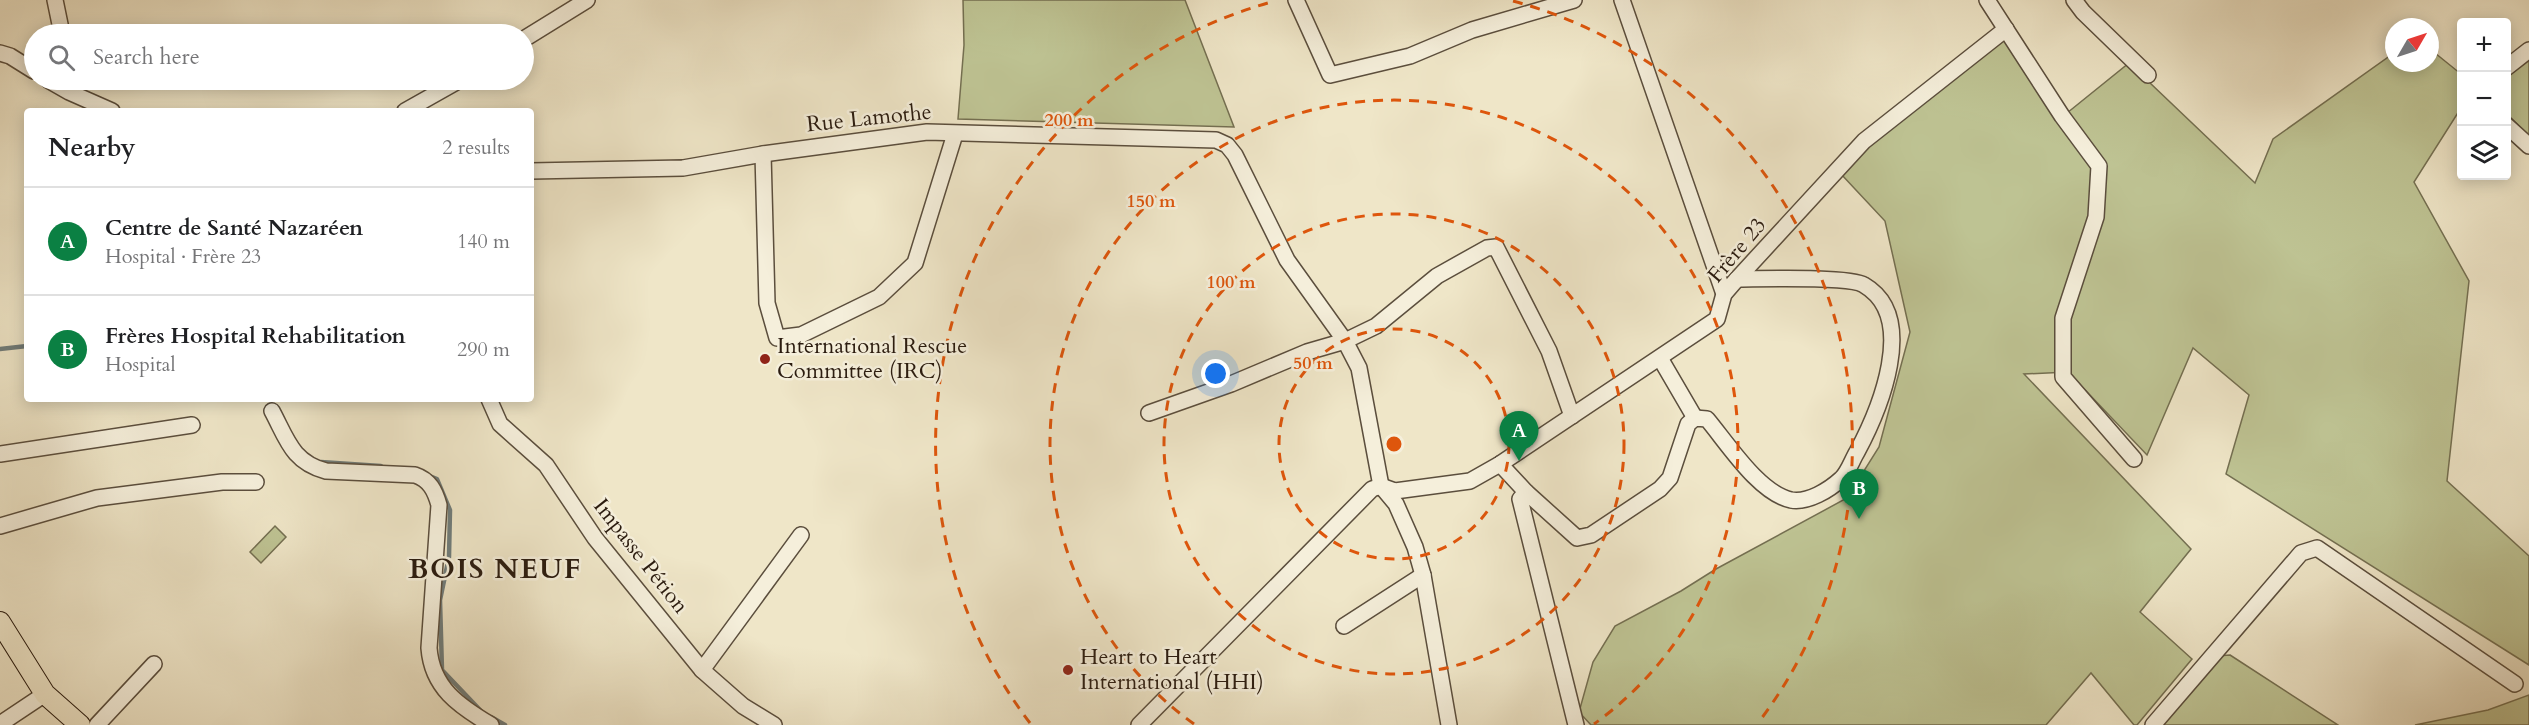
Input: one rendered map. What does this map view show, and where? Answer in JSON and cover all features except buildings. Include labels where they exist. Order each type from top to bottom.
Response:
[{"type":"main road","points":[[0,622],[45,694],[80,725]]},
{"type":"street","points":[[55,0],[60,24]]},
{"type":"street","points":[[534,33],[587,0]]},
{"type":"street","points":[[1296,0],[1330,75],[1410,56],[1472,30],[1574,0]]},
{"type":"street","points":[[1622,0],[1724,294]]},
{"type":"street","points":[[1987,0],[2062,116],[2099,166],[2096,217],[2063,318],[2063,377],[2134,459]]},
{"type":"street","points":[[2074,0],[2083,12],[2148,75]]},
{"type":"street","name":"Frère 23","points":[[1381,486],[1395,491],[1470,481],[1500,464],[1717,319],[1724,294],[1864,141],[2006,29]]},
{"type":"street","points":[[2511,64],[2529,50]]},
{"type":"street","points":[[0,53],[24,65]]},
{"type":"street","points":[[75,90],[107,108]]},
{"type":"street","points":[[410,108],[442,90]]},
{"type":"street","points":[[2507,126],[2529,146]]},
{"type":"street","name":"Rue Lamothe","points":[[534,171],[683,168],[763,154],[927,132],[1216,140],[1227,145],[1236,154],[1287,260],[1345,341],[1359,368],[1381,486]]},
{"type":"street","points":[[763,154],[767,303],[777,338],[801,335],[879,297],[915,263],[955,134]]},
{"type":"street","points":[[1149,413],[1231,384],[1307,352],[1345,341],[1376,326],[1437,276],[1487,248],[1496,247],[1549,351],[1572,416]]},
{"type":"street","points":[[1500,464],[1577,538],[1584,538],[1660,489],[1670,478],[1688,424],[1695,418],[1707,419],[1765,488],[1792,500],[1817,496],[1842,478],[1863,440],[1887,383],[1892,342],[1887,311],[1876,293],[1862,283],[1838,280],[1737,279]]},
{"type":"street","points":[[1660,358],[1695,418]]},
{"type":"street","name":"Impasse Pétion","points":[[490,402],[500,424],[546,465],[595,538],[702,670],[743,706],[774,725]]},
{"type":"street","points":[[272,411],[294,452],[312,467],[326,471],[415,476],[423,478],[429,484],[439,505],[429,648],[430,665],[438,682],[454,701],[491,725]]},
{"type":"street","points":[[0,454],[192,425]]},
{"type":"street","points":[[0,526],[97,498],[222,482],[256,482]]},
{"type":"street","points":[[1139,725],[1372,489],[1381,486],[1396,504],[1416,547],[1449,725]]},
{"type":"street","points":[[1527,492],[1520,499],[1576,725]]},
{"type":"street","points":[[702,670],[801,535]]},
{"type":"street","points":[[2153,725],[2301,553],[2317,548],[2515,684]]},
{"type":"street","points":[[1344,626],[1423,575]]},
{"type":"street","points":[[96,725],[154,663]]},
{"type":"street","points":[[0,724],[45,694]]},
{"type":"green space","points":[[963,0],[1185,0],[1234,127],[958,119],[964,45]]},
{"type":"green space","points":[[2007,36],[2067,113],[2129,63],[2255,183],[2273,139],[2385,59],[2385,72],[2439,72],[2439,56],[2457,71],[2457,114],[2414,182],[2469,281],[2447,481],[2529,556],[2529,665],[2226,474],[2249,395],[2193,348],[2147,455],[2068,372],[2024,374],[2191,549],[2140,612],[2192,659],[2137,725],[2134,725],[2091,673],[2046,725],[1591,725],[1579,712],[1593,662],[1615,626],[1847,498],[1879,447],[1910,332],[1885,221],[1841,174],[1869,147]]},
{"type":"green space","points":[[2529,55],[2529,136],[2511,118],[2511,69]]},
{"type":"green space","points":[[275,526],[286,537],[261,563],[250,552]]},
{"type":"green space","points":[[2230,655],[2338,725],[2162,725],[2217,656]]},
{"type":"green space","points":[[2529,695],[2529,725],[2415,725],[2488,710]]},
{"type":"waterway","points":[[0,349],[24,346]]},
{"type":"waterway","points":[[321,462],[381,466]]},
{"type":"waterway","points":[[427,475],[437,479],[450,510],[449,557],[440,600],[442,670],[481,711]]},
{"type":"waterway","points":[[491,717],[505,725]]},
{"type":"place","name":"International Rescue Committee (IRC)","points":[[765,359]]},
{"type":"place","name":"Centre de Santé Nazaréen","points":[[1519,461]]},
{"type":"place","name":"Frères Hospital Rehabilitation","points":[[1859,519]]},
{"type":"place","name":"Heart to Heart International (HHI)","points":[[1068,670]]},
{"type":"district","name":"BOIS NEUF","points":[[495,569]]}]
